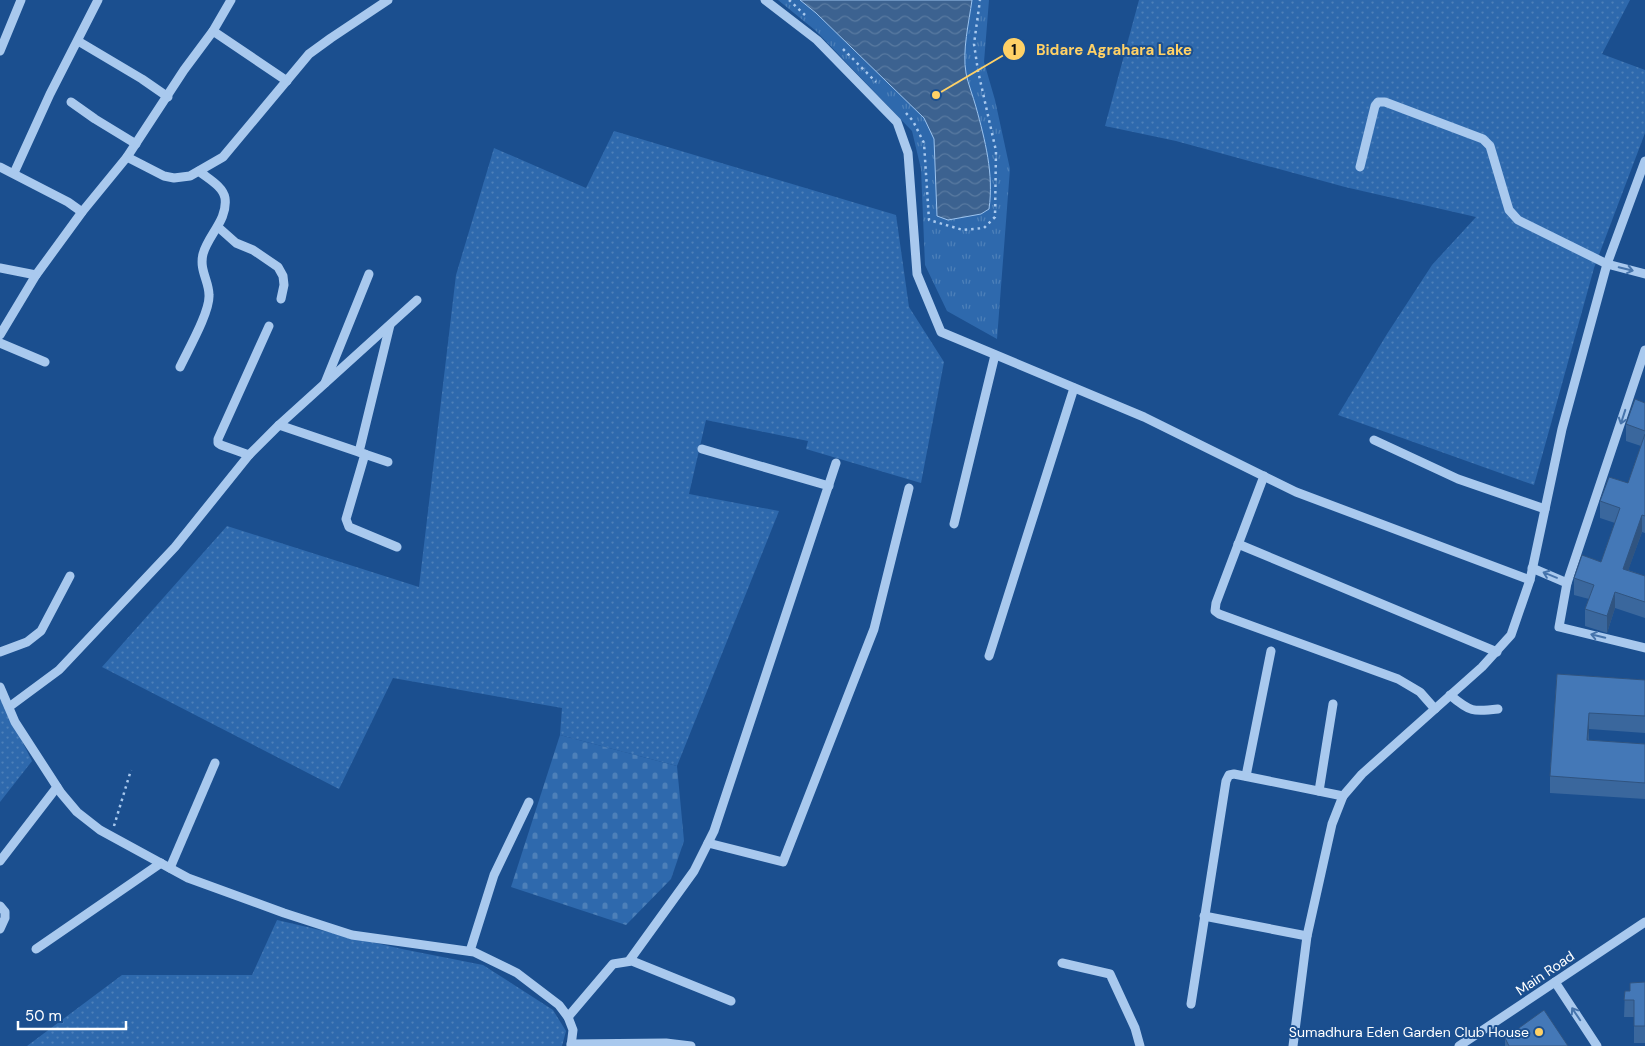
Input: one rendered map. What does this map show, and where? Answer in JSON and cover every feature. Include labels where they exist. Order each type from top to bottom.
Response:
[{"type":"street","points":[[0,51],[21,0]]},
{"type":"street","points":[[14,174],[50,94],[98,0]]},
{"type":"street","points":[[0,335],[36,275],[82,212],[127,157],[184,70],[213,31],[231,0]]},
{"type":"street","points":[[127,157],[164,176],[174,178],[190,176],[223,157],[309,54],[388,0]]},
{"type":"street","points":[[765,0],[817,40],[897,122],[908,153],[917,274],[941,332],[1144,417],[1296,492],[1530,580]]},
{"type":"street","points":[[213,31],[287,81]]},
{"type":"street","points":[[78,41],[142,79],[168,97]]},
{"type":"street","points":[[71,102],[136,144]]},
{"type":"street","points":[[1360,167],[1375,106],[1378,102],[1385,102],[1483,139],[1490,146],[1509,210],[1518,220],[1607,264],[1645,274]]},
{"type":"street","points":[[1293,1046],[1307,936],[1332,824],[1343,796],[1362,774],[1497,652],[1511,635],[1530,580],[1562,430],[1607,264],[1645,161]]},
{"type":"street","points":[[0,167],[68,202],[82,212]]},
{"type":"street","points":[[180,367],[207,310],[210,295],[201,263],[204,252],[223,216],[226,199],[223,191],[199,171]]},
{"type":"street","points":[[218,227],[236,243],[253,250],[278,267],[284,276],[281,299]]},
{"type":"street","points":[[0,268],[36,275]]},
{"type":"street","points":[[323,386],[369,274]]},
{"type":"street","points":[[8,707],[59,670],[176,547],[249,455],[279,425],[417,300]]},
{"type":"street","points":[[390,325],[346,519],[349,527],[397,547]]},
{"type":"street","points":[[249,455],[221,445],[218,443],[218,439],[269,326]]},
{"type":"street","points":[[0,343],[45,362]]},
{"type":"street","points":[[1645,350],[1642,371],[1568,583],[1559,627],[1645,648]]},
{"type":"street","points":[[954,524],[995,355]]},
{"type":"street","points":[[989,656],[1074,388]]},
{"type":"street","points":[[279,425],[388,462]]},
{"type":"street","points":[[1374,440],[1458,479],[1545,509]]},
{"type":"street","points":[[702,449],[828,486]]},
{"type":"street","points":[[629,961],[694,871],[714,832],[836,463]]},
{"type":"street","points":[[1264,476],[1216,603],[1215,611],[1398,680],[1420,692],[1435,709]]},
{"type":"street","points":[[708,843],[783,862],[874,629],[909,488]]},
{"type":"street","points":[[1238,544],[1497,652]]},
{"type":"street","points":[[1532,568],[1568,583]]},
{"type":"street","points":[[0,652],[27,642],[41,631],[70,576]]},
{"type":"street","points":[[1246,776],[1271,651]]},
{"type":"street","points":[[0,687],[15,722],[57,787],[77,812],[110,836],[188,878],[284,913],[352,935],[474,952],[517,974],[559,1005],[568,1017],[573,1030],[571,1045],[666,1043],[691,1046]]},
{"type":"street","points":[[1450,695],[1468,709],[1476,712],[1498,709]]},
{"type":"street","points":[[1319,791],[1333,704]]},
{"type":"street","points":[[170,868],[215,763]]},
{"type":"street","points":[[1190,1004],[1226,781],[1229,775],[1246,776],[1343,796]]},
{"type":"street","points":[[0,861],[57,787]]},
{"type":"street","points":[[470,951],[494,875],[529,802]]},
{"type":"street","points":[[36,949],[161,863]]},
{"type":"street","points":[[0,906],[5,912],[5,918],[0,929]]},
{"type":"street","points":[[1204,916],[1307,936]]},
{"type":"street","name":"Main Road","points":[[1459,1046],[1645,922]]},
{"type":"street","points":[[568,1017],[613,964],[629,961],[731,1001]]},
{"type":"street","points":[[1062,964],[1110,974],[1135,1028],[1140,1046]]},
{"type":"street","points":[[1555,982],[1598,1046]]},
{"type":"path","points":[[788,0],[808,18]]},
{"type":"path","points":[[900,108],[914,121],[924,143],[929,220],[963,230],[984,228],[995,217],[996,151],[978,71],[974,44],[980,0]]},
{"type":"path","points":[[842,47],[881,87]]},
{"type":"path","points":[[110,836],[131,770]]},
{"type":"green space","points":[[778,0],[800,0],[816,13],[924,118],[934,139],[937,216],[981,214],[989,209],[988,157],[967,77],[965,55],[972,0],[989,0],[984,62],[995,100],[1010,169],[997,339],[947,311],[925,265],[921,169],[912,131],[816,31]]},
{"type":"green space","points":[[1139,0],[1630,0],[1602,54],[1645,70],[1645,133],[1594,268],[1534,485],[1338,415],[1432,265],[1476,217],[1345,187],[1176,141],[1105,126]]},
{"type":"green space","points":[[614,131],[896,215],[909,307],[944,362],[921,483],[806,449],[808,441],[706,420],[689,494],[779,511],[677,766],[560,735],[562,708],[393,678],[339,789],[102,667],[227,526],[419,587],[456,275],[494,148],[586,188]]},
{"type":"green space","points":[[0,697],[32,761],[0,802]]},
{"type":"green space","points":[[560,735],[677,766],[684,841],[671,879],[626,925],[511,887]]},
{"type":"green space","points":[[277,920],[402,949],[483,965],[553,1010],[566,1031],[562,1046],[27,1046],[122,975],[252,975]]},
{"type":"water","points":[[800,0],[972,0],[966,36],[965,64],[988,157],[989,209],[981,214],[948,220],[937,216],[934,139],[924,118],[816,13]]},
{"type":"building","points":[[1635,399],[1645,403],[1645,431],[1626,424]]},
{"type":"building","points":[[1645,434],[1645,516],[1642,515],[1623,569],[1645,576],[1645,602],[1615,592],[1607,616],[1585,609],[1594,585],[1574,578],[1582,555],[1601,562],[1620,508],[1600,501],[1609,477],[1628,483]]},
{"type":"building","points":[[1557,674],[1645,680],[1645,716],[1589,713],[1587,740],[1645,744],[1645,783],[1550,776]]},
{"type":"building","points":[[1645,982],[1645,1026],[1634,1026],[1634,1000],[1624,1000],[1625,991],[1630,991],[1630,983]]},
{"type":"building","name":"Sumadhura Eden Garden Club House","points":[[1544,1010],[1568,1046],[1509,1046],[1505,1038]]},
{"type":"place","name":"Bidare Agrahara Lake","points":[[936,95]]},
{"type":"place","name":"Sumadhura Eden Garden Club House","points":[[1539,1032]]}]
